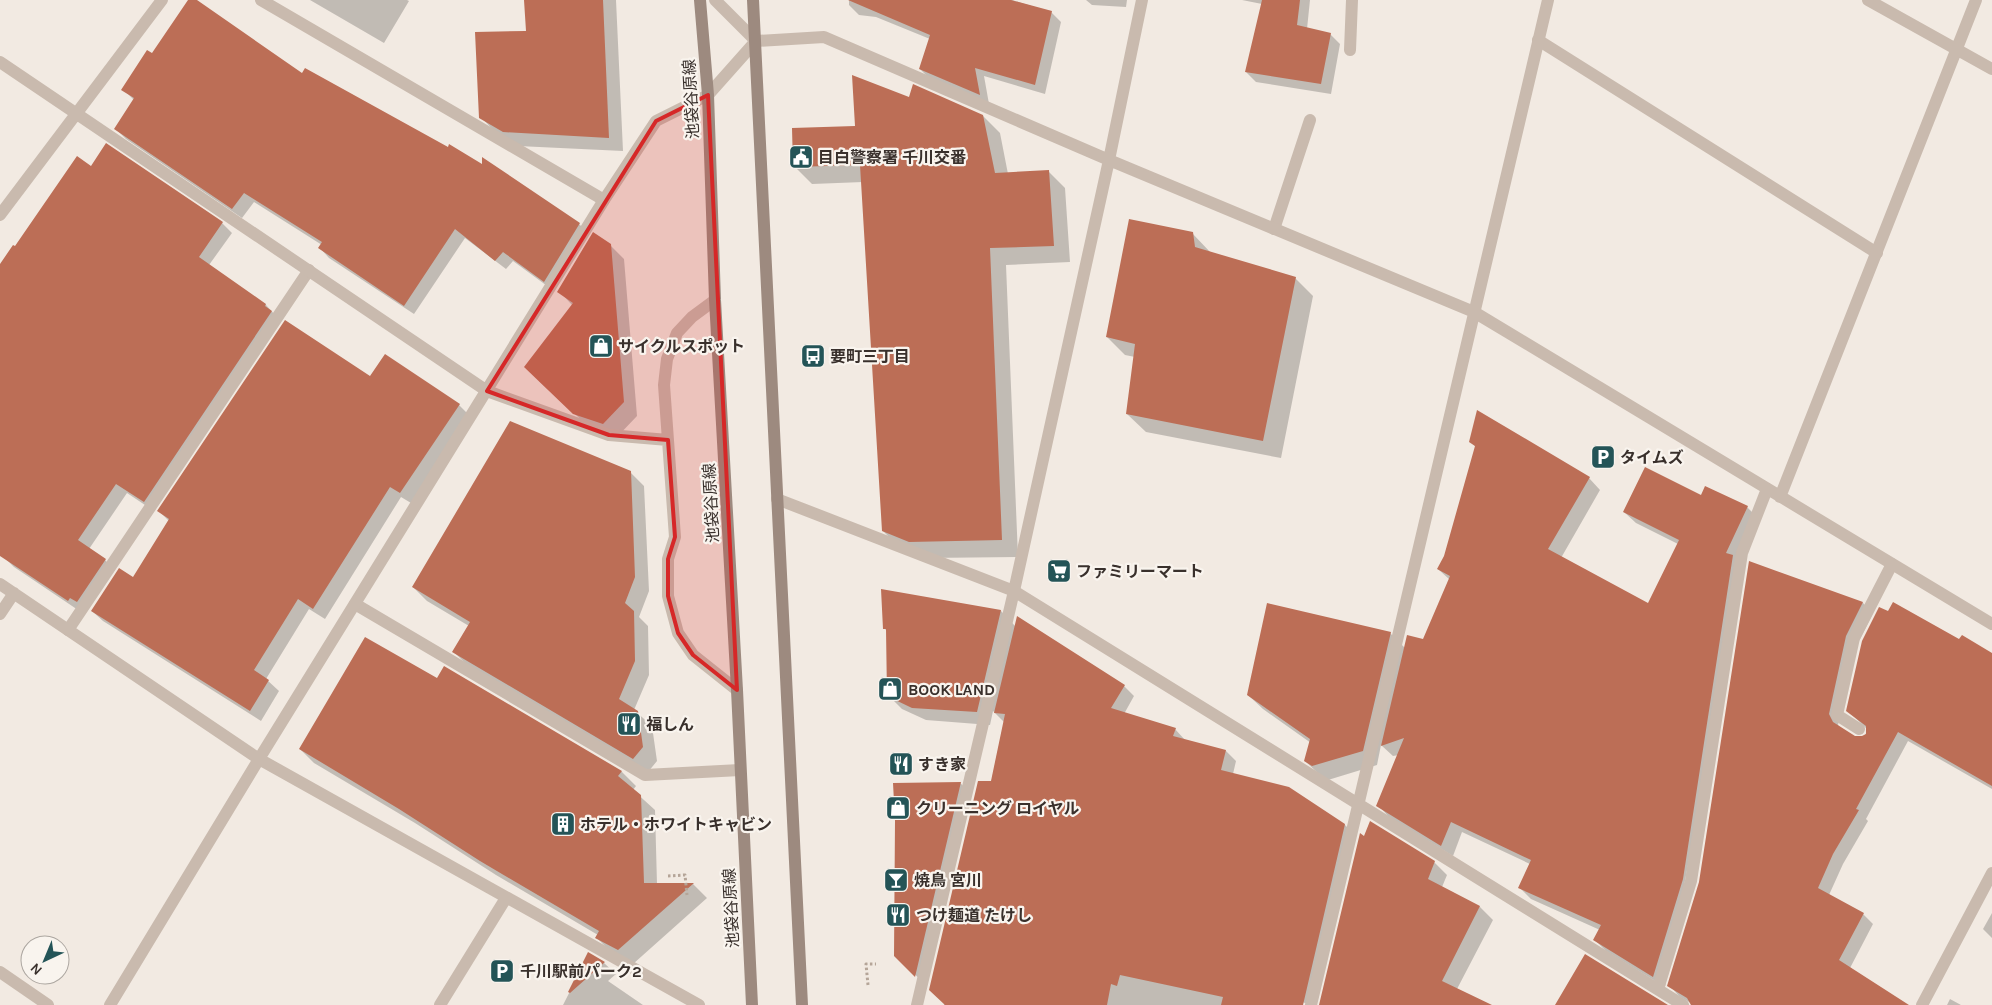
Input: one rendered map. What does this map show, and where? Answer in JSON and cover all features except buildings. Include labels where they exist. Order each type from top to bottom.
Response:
[{"type":"main road","name":"池袋谷原線","points":[[700,0],[708,95],[716,300],[738,690],[740,770],[752,1005]]},
{"type":"main road","points":[[753,0],[802,1005]]},
{"type":"street","points":[[0,215],[162,0]]},
{"type":"street","points":[[261,0],[604,200]]},
{"type":"street","points":[[716,0],[756,41]]},
{"type":"street","points":[[917,1005],[1014,591],[1109,160],[1142,0]]},
{"type":"street","points":[[1350,50],[1352,0]]},
{"type":"street","points":[[1311,1005],[1548,0]]},
{"type":"street","points":[[1868,0],[1992,69]]},
{"type":"street","points":[[1780,497],[1976,0]]},
{"type":"street","points":[[110,1005],[259,759],[604,200],[656,121],[708,95],[756,41],[824,37],[1109,160],[1474,312],[1992,624]]},
{"type":"street","points":[[1538,40],[1876,253]]},
{"type":"street","points":[[0,62],[487,391],[609,435],[668,440]]},
{"type":"street","points":[[1274,229],[1310,120]]},
{"type":"street","points":[[68,630],[309,270]]},
{"type":"street","points":[[716,300],[692,316],[677,333],[667,359],[664,385],[675,537],[668,559],[668,596],[678,633],[693,655],[738,690]]},
{"type":"street","points":[[1658,989],[1691,881],[1742,553],[1768,489]]},
{"type":"street","points":[[777,499],[1014,591],[1683,1005]]},
{"type":"street","points":[[1858,730],[1837,715],[1854,638],[1892,564]]},
{"type":"street","points":[[0,584],[259,759],[699,1005]]},
{"type":"street","points":[[0,614],[14,593]]},
{"type":"street","points":[[356,604],[645,774],[740,770]]},
{"type":"street","points":[[1922,1005],[1992,873]]},
{"type":"street","points":[[440,1005],[506,898]]},
{"type":"street","points":[[0,972],[48,1005]]},
{"type":"path","points":[[668,876],[684,875],[687,895]]},
{"type":"path","points":[[868,985],[866,964],[876,964]]},
{"type":"highlighted area","points":[[708,95],[737,690],[693,655],[678,633],[668,596],[668,559],[675,537],[668,440],[609,435],[487,391],[656,121]]},
{"type":"place","name":"目白警察署 千川交番","points":[[801,157]]},
{"type":"place","name":"サイクルスポット","points":[[601,346]]},
{"type":"place","name":"要町三丁目","points":[[813,356]]},
{"type":"place","name":"タイムズ","points":[[1603,457]]},
{"type":"place","name":"ファミリーマート","points":[[1059,571]]},
{"type":"place","name":"BOOK LAND","points":[[890,689]]},
{"type":"place","name":"福しん","points":[[629,724]]},
{"type":"place","name":"すき家","points":[[901,764]]},
{"type":"place","name":"クリーニング ロイヤル","points":[[898,808]]},
{"type":"place","name":"ホテル・ホワイトキャビン","points":[[563,824]]},
{"type":"place","name":"焼鳥 宮川","points":[[896,880]]},
{"type":"place","name":"つけ麺道 たけし","points":[[898,915]]},
{"type":"place","name":"千川駅前パーク2","points":[[502,971]]}]
